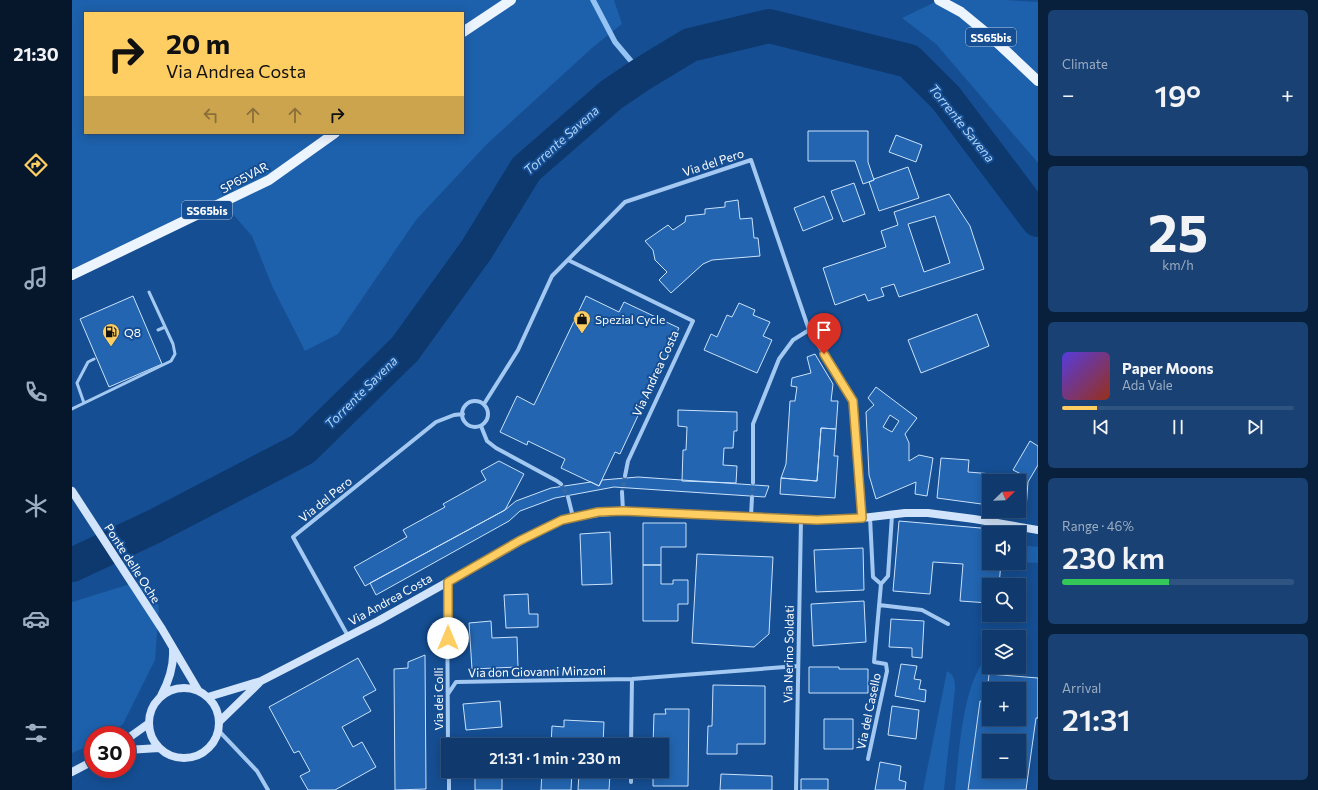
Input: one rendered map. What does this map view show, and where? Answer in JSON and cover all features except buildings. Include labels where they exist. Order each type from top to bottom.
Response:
[{"type":"main road","points":[[464,31],[511,0]]},
{"type":"main road","name":"SS65bis","points":[[939,0],[961,12],[989,35],[1038,81]]},
{"type":"main road","name":"SP65VAR","points":[[72,275],[269,180],[334,134]]},
{"type":"main road","name":"Ponte delle Oche","points":[[72,491],[162,629],[198,690]]},
{"type":"main road","name":"Via Andrea Costa","points":[[208,697],[261,681],[378,621],[544,528],[573,517],[598,512],[623,511],[817,520],[892,514],[928,513],[1038,530]]},
{"type":"main road","name":"Ponte delle Oche","points":[[162,696],[173,669],[173,649]]},
{"type":"main road","name":"Via Andrea Costa","points":[[220,721],[261,681]]},
{"type":"main road","points":[[187,687],[198,690],[208,697],[217,710],[220,721],[219,731],[215,741],[209,749],[202,754],[184,758],[175,757],[159,748],[153,740],[148,724],[149,715],[153,706],[162,696],[173,689],[187,687]]},
{"type":"main road","points":[[136,733],[148,724]]},
{"type":"main road","points":[[136,749],[159,748]]},
{"type":"main road","points":[[72,772],[84,766]]},
{"type":"street","name":"Via del Pero","points":[[484,404],[518,350],[552,276],[625,202],[751,160],[809,330],[853,401],[866,517]]},
{"type":"street","name":"Via Andrea Costa","points":[[568,260],[693,321],[628,461],[625,476]]},
{"type":"street","points":[[753,483],[753,424],[779,359],[793,340],[809,330]]},
{"type":"street","points":[[476,401],[484,404],[488,411],[487,420],[481,426],[469,425],[463,418],[463,410],[468,403],[476,401]]},
{"type":"street","name":"Via del Pero","points":[[348,636],[293,537],[436,422],[454,415],[463,414]]},
{"type":"street","points":[[481,426],[487,441],[496,448],[561,484]]},
{"type":"street","points":[[622,492],[623,511]]},
{"type":"street","points":[[568,496],[573,517]]},
{"type":"street","points":[[751,516],[752,497]]},
{"type":"street","name":"Via del Casello","points":[[868,759],[887,671],[886,664],[874,662],[881,584],[888,576],[892,514]]},
{"type":"street","name":"Via del Casello","points":[[866,517],[874,577],[881,584]]},
{"type":"street","name":"Via Nerino Soldati","points":[[796,790],[801,519]]},
{"type":"street","name":"Via dei Colli","points":[[448,582],[448,738]]},
{"type":"street","points":[[879,605],[922,610],[948,624]]},
{"type":"street","name":"Via don Giovanni Minzoni","points":[[448,694],[456,682],[632,679],[798,666]]},
{"type":"street","points":[[631,738],[632,679]]},
{"type":"street","points":[[219,731],[258,771],[268,790]]},
{"type":"street","points":[[448,778],[449,790]]},
{"type":"lane","points":[[72,409],[171,361],[175,354],[173,344],[149,292]]},
{"type":"lane","points":[[158,330],[166,327]]},
{"type":"lane","points":[[84,403],[77,383],[88,362],[94,359]]},
{"type":"shaded area","points":[[72,0],[614,0],[622,24],[592,48],[486,145],[416,220],[338,334],[305,351],[273,288],[252,236],[224,204],[72,270]]},
{"type":"shaded area","points":[[939,0],[1006,0],[1038,2],[1038,163],[936,44],[902,18]]},
{"type":"shaded area","points":[[1026,546],[1038,547],[1038,563],[1026,562]]},
{"type":"shaded area","points":[[143,580],[159,606],[155,660],[123,724],[120,726],[84,726],[84,748],[72,753],[72,602]]},
{"type":"shaded area","points":[[981,665],[982,674],[989,674],[988,682],[982,682],[982,701],[980,701],[968,790],[955,790],[965,708],[969,692]]},
{"type":"shaded area","points":[[947,671],[954,679],[955,689],[944,790],[923,790]]},
{"type":"shaded area","points":[[989,674],[1007,674],[1009,676]]},
{"type":"waterway","points":[[593,0],[615,42],[642,74]]},
{"type":"waterway","name":"Torrente Savena","points":[[72,565],[155,526],[303,449],[405,349],[477,249],[526,169],[611,95],[690,45],[769,26],[909,61],[946,98],[1038,220]]},
{"type":"tunnel","points":[[622,492],[625,476]]},
{"type":"tunnel","points":[[752,497],[753,483]]},
{"type":"tunnel","points":[[561,484],[568,497]]},
{"type":"place","name":"Spezial Cycle","points":[[582,334]]},
{"type":"place","name":"Q8","points":[[111,347]]},
{"type":"route","points":[[448,638],[448,582],[519,541],[562,520],[598,512],[623,511],[817,520],[862,518],[853,401],[824,354]]}]
